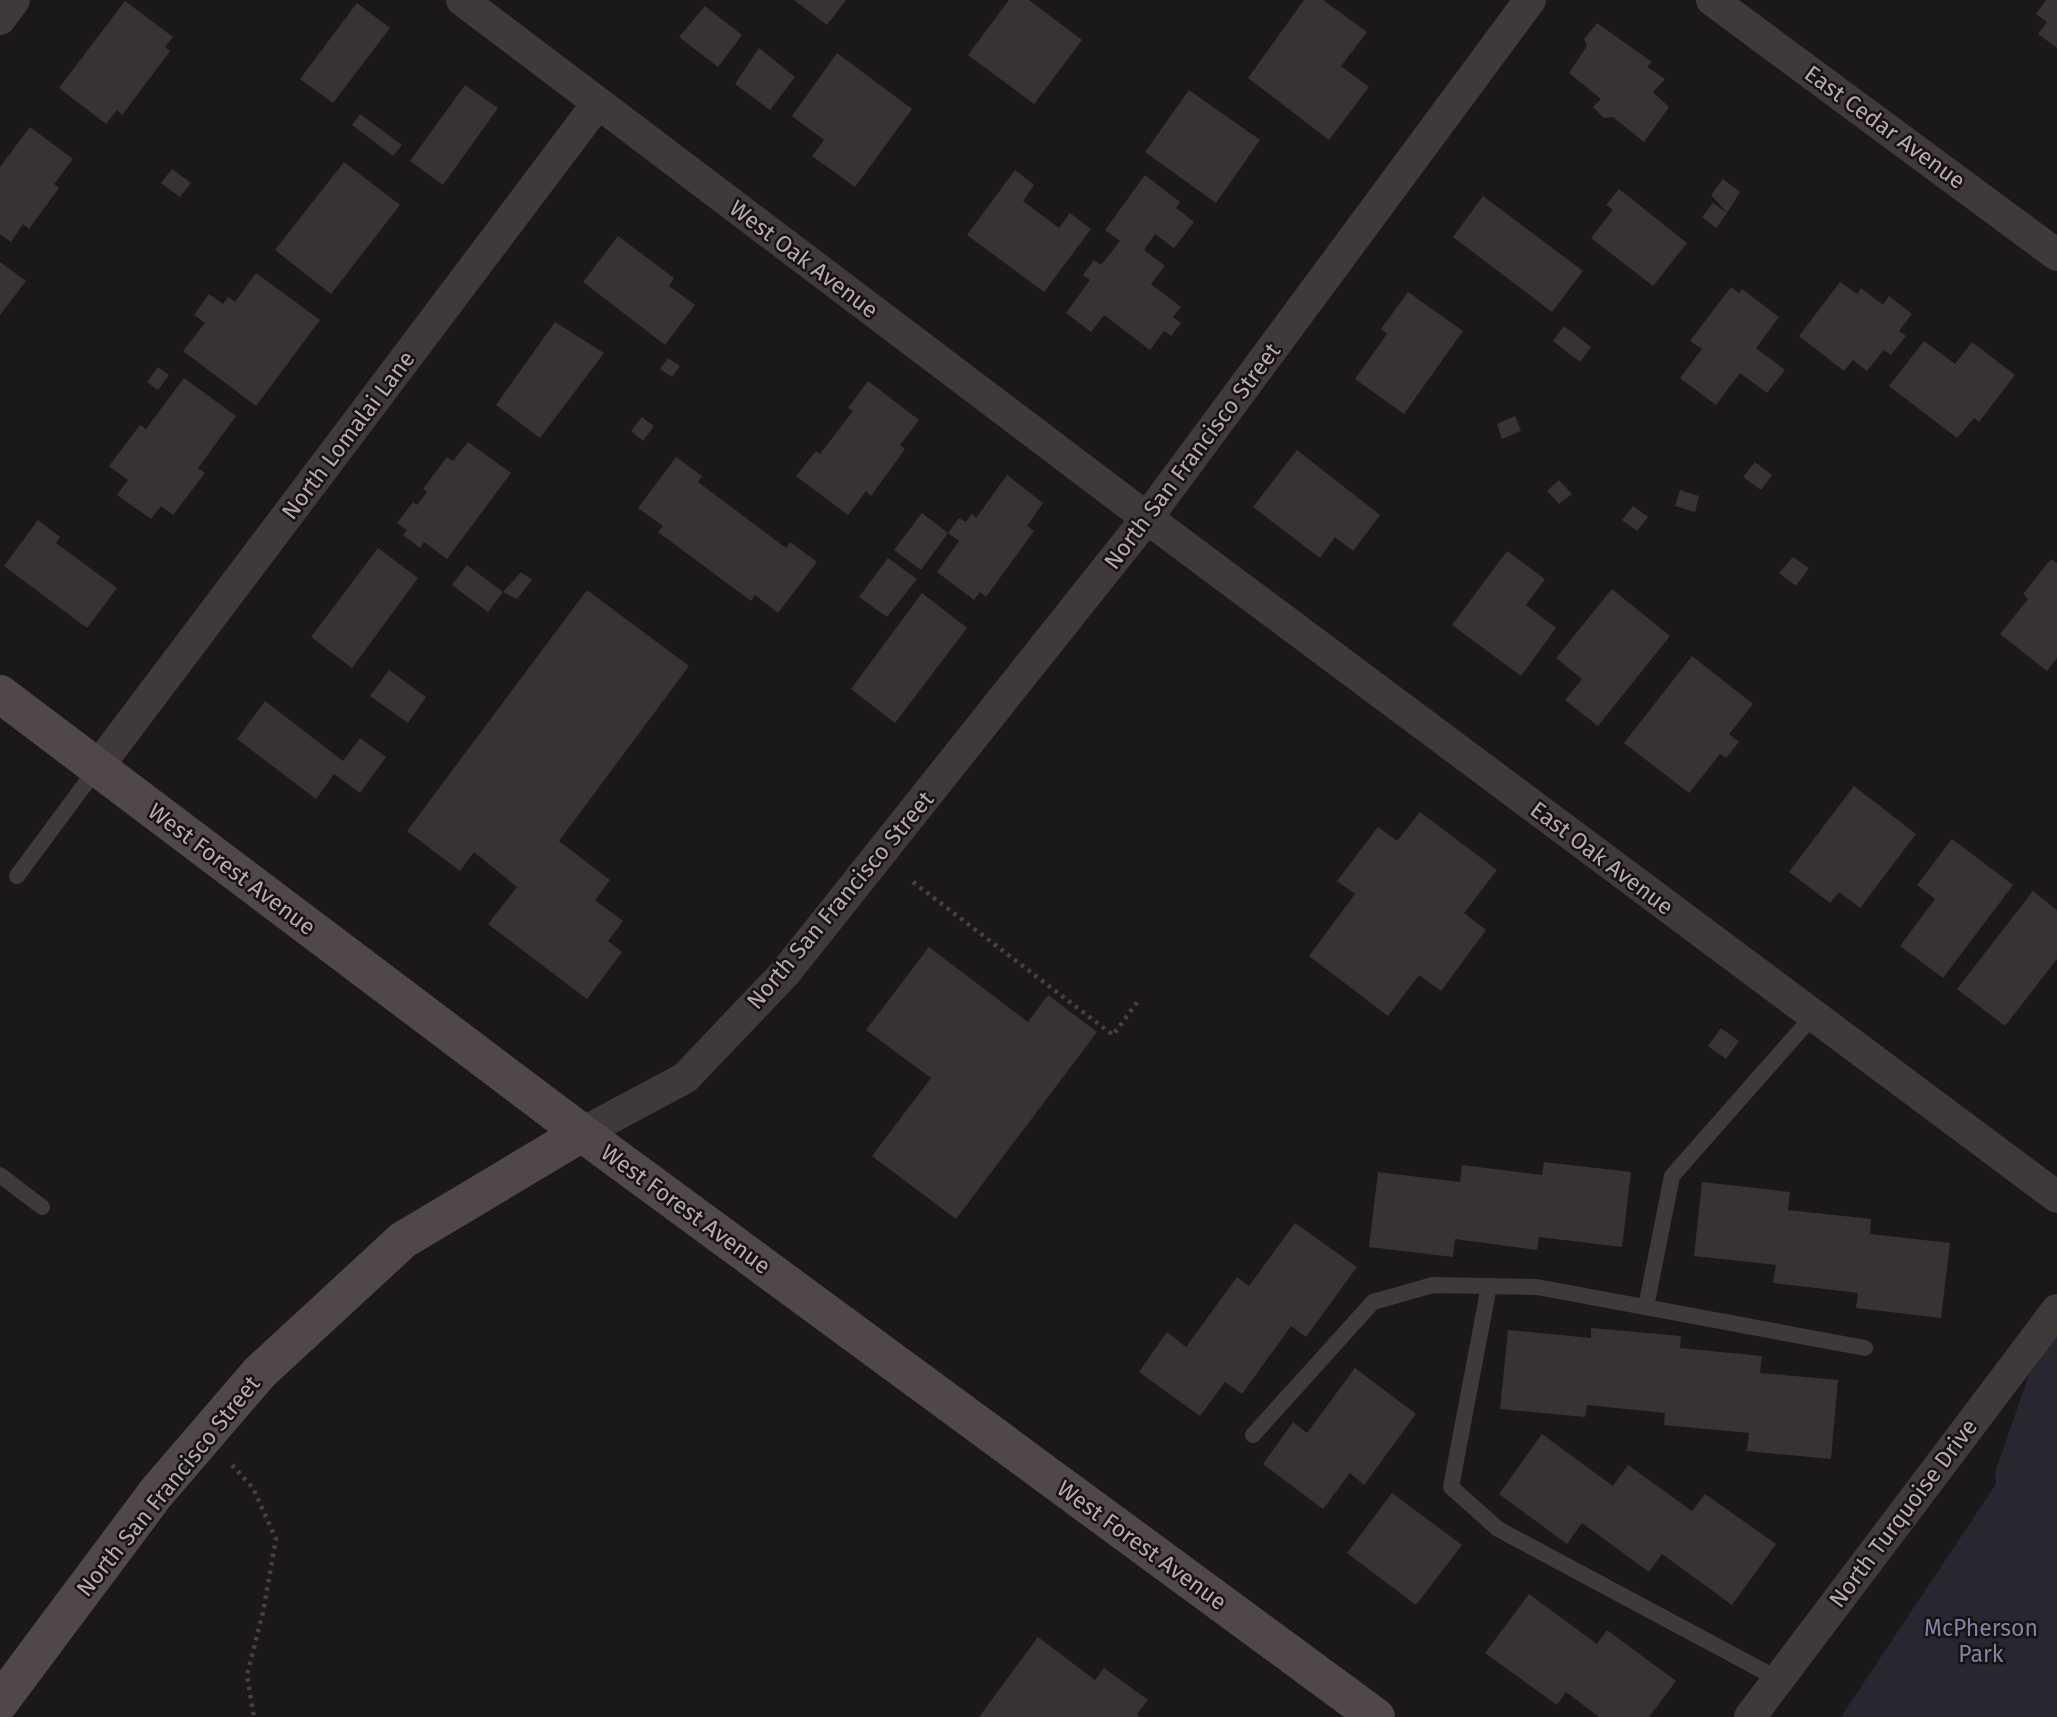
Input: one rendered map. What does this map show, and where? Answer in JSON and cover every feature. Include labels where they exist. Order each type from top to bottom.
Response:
[{"type":"main road","name":"West Forest Avenue","points":[[0,694],[582,1133],[1376,1717]]},
{"type":"main road","name":"North San Francisco Street","points":[[0,1702],[156,1493],[260,1372],[403,1240],[582,1133]]},
{"type":"street","points":[[0,19],[14,0]]},
{"type":"street","name":"West Oak Avenue","points":[[462,0],[1147,519]]},
{"type":"street","name":"North San Francisco Street","points":[[582,1133],[685,1078],[785,973],[1147,519],[1530,0]]},
{"type":"street","name":"East Cedar Avenue","points":[[1713,0],[2057,254]]},
{"type":"street","name":"North Lomalai Lane","points":[[97,768],[598,103]]},
{"type":"street","name":"East Oak Avenue","points":[[1147,519],[2057,1198]]},
{"type":"street","name":"North Turquoise Drive","points":[[1750,1717],[2057,1310]]},
{"type":"lane","points":[[17,876],[97,768]]},
{"type":"lane","points":[[1646,1307],[1672,1176],[1814,1016]]},
{"type":"lane","points":[[0,1175],[42,1207]]},
{"type":"lane","points":[[1252,1435],[1373,1302],[1433,1285],[1537,1287],[1865,1348]]},
{"type":"lane","points":[[1489,1286],[1451,1487],[1498,1529],[1778,1679]]},
{"type":"path","points":[[913,882],[1113,1035],[1138,1001]]},
{"type":"path","points":[[205,1436],[253,1488],[276,1539],[263,1612],[247,1675],[254,1717]]},
{"type":"green space","name":"McPherson Park","points":[[2057,1327],[2057,1717],[1841,1717],[1996,1484],[1995,1472],[2035,1358]]},
{"type":"building","points":[[794,0],[846,0],[827,25]]},
{"type":"building","points":[[1009,0],[1029,0],[1082,40],[1034,104],[968,55]]},
{"type":"building","points":[[1304,0],[1323,0],[1367,32],[1341,66],[1369,87],[1329,140],[1248,78]]},
{"type":"building","points":[[2046,0],[2057,0],[2057,48],[2038,34],[2047,22],[2036,14]]},
{"type":"building","points":[[125,1],[173,37],[165,47],[170,51],[122,115],[117,110],[106,124],[59,88]]},
{"type":"building","points":[[357,3],[390,28],[333,103],[300,79]]},
{"type":"building","points":[[705,6],[742,35],[718,67],[679,37]]},
{"type":"building","points":[[1597,23],[1652,62],[1647,67],[1665,79],[1653,92],[1669,107],[1644,142],[1613,117],[1604,118],[1593,107],[1601,99],[1569,73],[1587,46],[1584,39]]},
{"type":"building","points":[[759,48],[795,77],[770,110],[735,84]]},
{"type":"building","points":[[837,53],[912,109],[855,187],[812,156],[824,140],[792,116]]},
{"type":"building","points":[[465,85],[498,108],[443,185],[410,161]]},
{"type":"building","points":[[1189,90],[1260,140],[1216,203],[1145,152]]},
{"type":"building","points":[[360,114],[402,145],[393,156],[352,125]]},
{"type":"building","points":[[30,127],[73,159],[54,184],[59,188],[29,229],[23,224],[11,242],[0,234],[0,167]]},
{"type":"building","points":[[344,162],[400,205],[331,294],[275,250]]},
{"type":"building","points":[[172,169],[191,183],[180,197],[161,183]]},
{"type":"building","points":[[1015,170],[1034,185],[1023,201],[1059,228],[1070,213],[1091,229],[1044,292],[967,235]]},
{"type":"building","points":[[1145,175],[1180,202],[1176,208],[1194,222],[1174,248],[1155,234],[1144,250],[1165,266],[1151,284],[1181,307],[1173,317],[1181,323],[1171,336],[1164,331],[1150,350],[1104,315],[1091,332],[1066,313],[1090,280],[1083,275],[1094,260],[1101,265],[1120,241],[1105,230]]},
{"type":"building","points":[[1723,179],[1740,192],[1727,213],[1711,195]]},
{"type":"building","points":[[1619,189],[1687,243],[1653,286],[1591,238],[1613,210],[1606,205]]},
{"type":"building","points":[[1483,196],[1583,271],[1552,312],[1453,237]]},
{"type":"building","points":[[1713,203],[1727,213],[1716,228],[1702,217]]},
{"type":"building","points":[[618,236],[674,278],[669,286],[695,305],[665,345],[583,282]]},
{"type":"building","points":[[0,262],[26,281],[0,315]]},
{"type":"building","points":[[256,273],[320,320],[256,406],[183,351],[205,323],[194,315],[209,294],[223,304],[228,297],[235,302]]},
{"type":"building","points":[[1840,282],[1857,294],[1861,288],[1883,305],[1889,296],[1912,314],[1899,331],[1906,336],[1891,355],[1884,350],[1867,371],[1853,360],[1844,371],[1799,336]]},
{"type":"building","points":[[1731,287],[1739,293],[1742,289],[1779,317],[1756,348],[1785,370],[1767,393],[1740,373],[1716,405],[1680,378],[1702,349],[1690,341]]},
{"type":"building","points":[[1408,292],[1463,331],[1404,414],[1355,379],[1387,334],[1381,329]]},
{"type":"building","points":[[555,322],[604,353],[540,438],[496,405]]},
{"type":"building","points":[[1564,326],[1591,347],[1580,362],[1553,341]]},
{"type":"building","points":[[1924,341],[1955,364],[1972,342],[2015,375],[1979,422],[1974,418],[1957,438],[1889,386]]},
{"type":"building","points":[[668,358],[680,366],[672,377],[660,369]]},
{"type":"building","points":[[158,367],[169,375],[158,390],[147,382]]},
{"type":"building","points":[[184,378],[236,416],[198,468],[205,473],[173,515],[161,506],[151,519],[117,495],[128,480],[109,466],[140,425],[146,429]]},
{"type":"building","points":[[868,381],[919,420],[900,445],[905,449],[871,496],[866,491],[848,515],[796,476],[816,451],[820,454],[853,411],[848,408]]},
{"type":"building","points":[[1515,416],[1521,431],[1502,439],[1497,424]]},
{"type":"building","points":[[642,417],[654,426],[643,441],[631,431]]},
{"type":"building","points":[[468,442],[511,473],[447,559],[424,542],[420,548],[403,535],[407,530],[397,523],[413,502],[417,505],[427,492],[423,489],[447,457],[453,461]]},
{"type":"building","points":[[1297,450],[1380,515],[1353,551],[1335,537],[1320,558],[1253,507]]},
{"type":"building","points":[[676,457],[702,476],[698,482],[786,548],[790,542],[817,562],[778,613],[755,595],[751,601],[658,532],[663,526],[638,508]]},
{"type":"building","points":[[1755,462],[1772,475],[1761,490],[1743,477]]},
{"type":"building","points":[[1007,475],[1043,503],[1027,526],[1034,531],[986,597],[980,592],[974,600],[937,572],[959,541],[948,533],[959,518],[966,522],[972,514],[976,518]]},
{"type":"building","points":[[1559,480],[1572,494],[1559,504],[1547,491]]},
{"type":"building","points":[[1680,490],[1699,496],[1695,512],[1675,506]]},
{"type":"building","points":[[1633,506],[1648,517],[1637,531],[1622,520]]},
{"type":"building","points":[[922,513],[948,533],[921,570],[894,550]]},
{"type":"building","points":[[38,520],[60,537],[56,543],[117,588],[87,628],[4,566]]},
{"type":"building","points":[[378,548],[418,578],[352,668],[311,637]]},
{"type":"building","points":[[1507,551],[1545,579],[1526,605],[1556,628],[1521,676],[1452,625]]},
{"type":"building","points":[[1793,557],[1809,568],[1796,586],[1779,573]]},
{"type":"building","points":[[888,558],[917,579],[887,617],[859,597]]},
{"type":"building","points":[[2051,559],[2057,563],[2057,658],[2047,671],[2000,634],[2028,599],[2023,594]]},
{"type":"building","points":[[467,565],[503,592],[488,612],[452,585]]},
{"type":"building","points":[[521,572],[532,580],[517,599],[503,592]]},
{"type":"building","points":[[1612,589],[1670,636],[1598,726],[1565,700],[1582,679],[1556,658]]},
{"type":"building","points":[[587,590],[689,666],[559,841],[610,880],[595,900],[623,921],[608,941],[622,952],[587,999],[488,924],[517,887],[474,852],[460,871],[407,831]]},
{"type":"building","points":[[922,593],[967,628],[895,723],[851,689]]},
{"type":"building","points":[[1692,656],[1753,704],[1729,734],[1739,742],[1726,758],[1720,754],[1689,793],[1624,743]]},
{"type":"building","points":[[389,670],[426,697],[408,723],[370,696]]},
{"type":"building","points":[[265,701],[343,761],[360,738],[386,757],[360,793],[334,774],[316,799],[237,739]]},
{"type":"building","points":[[1854,786],[1916,834],[1860,908],[1839,892],[1830,903],[1789,872]]},
{"type":"building","points":[[1420,812],[1497,870],[1464,913],[1486,930],[1441,991],[1419,975],[1388,1016],[1309,956],[1355,894],[1337,881],[1378,827],[1397,841]]},
{"type":"building","points":[[1952,839],[2013,885],[1943,978],[1900,946],[1935,899],[1917,885]]},
{"type":"building","points":[[2033,891],[2057,910],[2057,959],[2005,1026],[1957,989]]},
{"type":"building","points":[[929,947],[1028,1022],[1048,995],[1097,1032],[956,1219],[872,1156],[931,1078],[866,1030]]},
{"type":"building","points":[[1721,1028],[1739,1041],[1726,1059],[1708,1046]]},
{"type":"building","points":[[1544,1162],[1631,1172],[1622,1247],[1539,1237],[1537,1250],[1455,1239],[1453,1257],[1369,1247],[1378,1172],[1460,1182],[1462,1165],[1542,1175]]},
{"type":"building","points":[[1702,1182],[1790,1192],[1788,1210],[1871,1219],[1870,1234],[1950,1243],[1941,1318],[1856,1308],[1858,1293],[1773,1283],[1776,1265],[1694,1256]]},
{"type":"building","points":[[1295,1223],[1357,1267],[1306,1337],[1291,1326],[1242,1394],[1225,1382],[1200,1416],[1139,1372],[1167,1332],[1186,1347],[1237,1277],[1249,1286]]},
{"type":"building","points":[[1591,1328],[1681,1336],[1680,1348],[1762,1356],[1760,1373],[1838,1380],[1831,1459],[1747,1451],[1749,1433],[1664,1425],[1665,1413],[1587,1405],[1585,1417],[1500,1409],[1508,1330],[1591,1338]]},
{"type":"building","points":[[1355,1368],[1416,1414],[1364,1485],[1350,1473],[1323,1509],[1263,1464],[1293,1422],[1307,1433]]},
{"type":"building","points":[[1542,1434],[1613,1486],[1628,1465],[1692,1511],[1705,1494],[1776,1544],[1732,1605],[1662,1554],[1649,1572],[1582,1523],[1567,1544],[1499,1494]]},
{"type":"building","points":[[1392,1493],[1462,1545],[1416,1605],[1347,1553]]},
{"type":"building","points":[[1529,1594],[1597,1644],[1607,1630],[1676,1681],[1649,1717],[1599,1717],[1566,1692],[1557,1705],[1485,1653]]},
{"type":"building","points":[[1038,1637],[1095,1680],[1104,1668],[1148,1700],[1137,1714],[1140,1717],[979,1717]]}]
